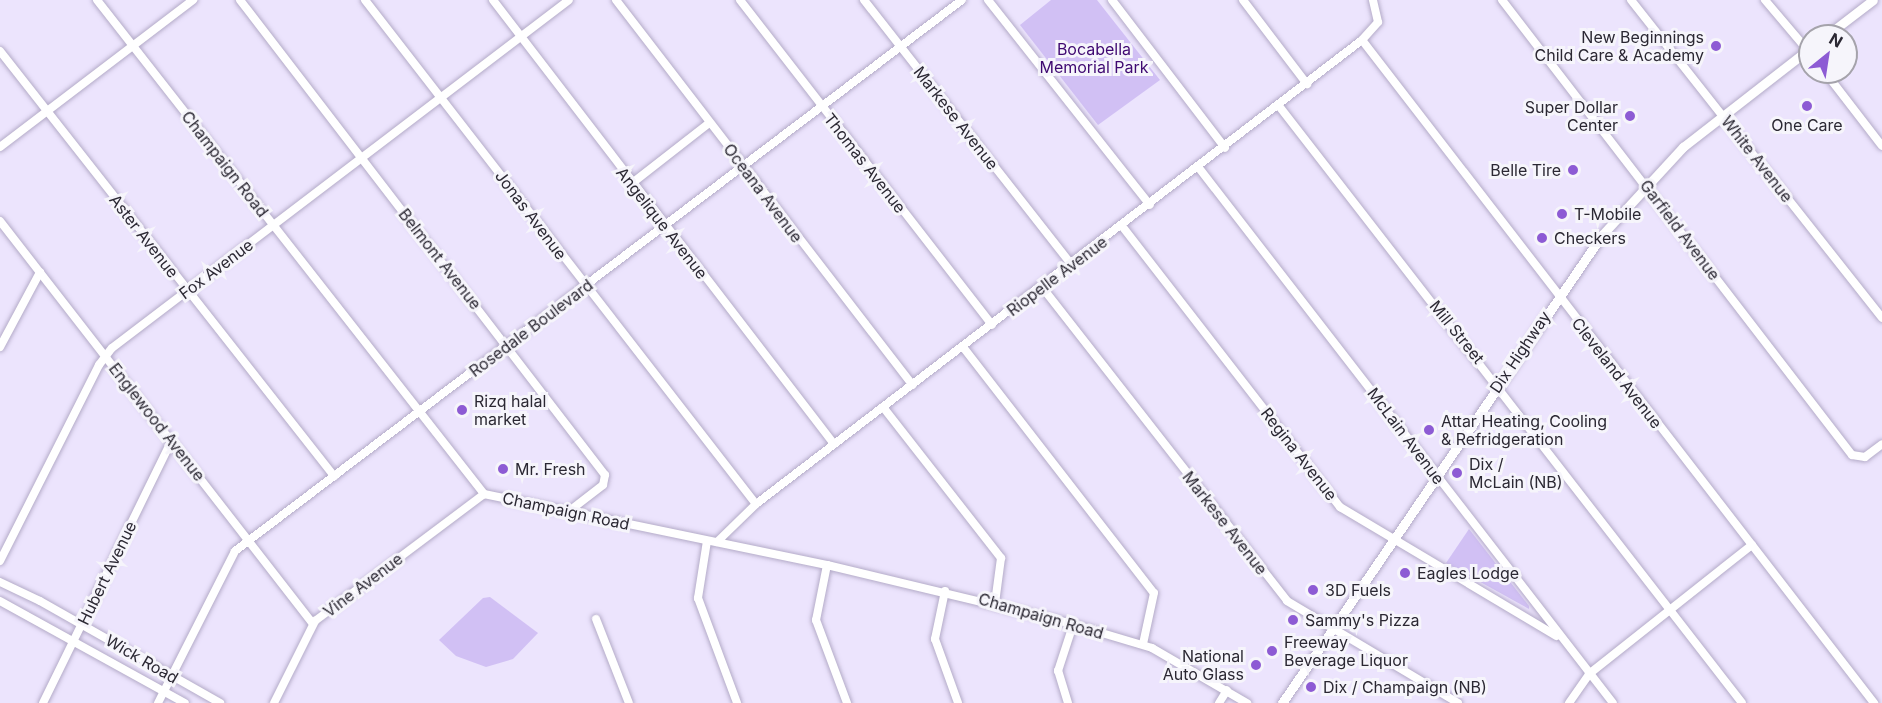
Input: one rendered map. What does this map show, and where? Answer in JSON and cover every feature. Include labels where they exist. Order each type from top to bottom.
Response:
[{"type":"main road","points":[[1842,24],[1873,0]]},
{"type":"main road","name":"Dix Highway","points":[[1282,703],[1330,627],[1602,235],[1645,185],[1722,115],[1798,58]]},
{"type":"street","name":"Champaign Road","points":[[97,0],[484,494],[707,542],[717,542],[827,565],[995,603],[1143,644],[1247,703]]},
{"type":"street","points":[[0,147],[192,0]]},
{"type":"street","name":"Belmont Avenue","points":[[240,0],[605,475],[603,485],[568,512]]},
{"type":"street","name":"Jonas Avenue","points":[[365,0],[756,504]]},
{"type":"street","name":"Angelique Avenue","points":[[493,0],[631,184],[834,444]]},
{"type":"street","name":"Fox Avenue","points":[[0,561],[105,355],[569,0]]},
{"type":"street","name":"Oceana Avenue","points":[[616,0],[912,385]]},
{"type":"street","name":"Thomas Avenue","points":[[740,0],[992,325]]},
{"type":"street","name":"Markese Avenue","points":[[864,0],[1071,264]]},
{"type":"street","name":"Rosedale Boulevard","points":[[158,703],[230,558],[249,540],[962,0]]},
{"type":"street","points":[[988,0],[1150,205]]},
{"type":"street","points":[[1112,0],[1225,148]]},
{"type":"street","points":[[1243,0],[1307,84]]},
{"type":"street","name":"Riopelle Avenue","points":[[717,542],[756,504],[1199,168],[1362,40],[1378,22],[1372,0]]},
{"type":"street","name":"Garfield Avenue","points":[[1502,0],[1852,455],[1860,458],[1882,444]]},
{"type":"street","name":"White Avenue","points":[[1631,0],[1882,318]]},
{"type":"street","points":[[1765,0],[1798,38]]},
{"type":"street","name":"Cleveland Avenue","points":[[1362,40],[1874,703]]},
{"type":"street","name":"Aster Avenue","points":[[0,51],[334,476]]},
{"type":"street","points":[[1834,84],[1882,146]]},
{"type":"street","name":"Mill Street","points":[[1279,106],[1742,703]]},
{"type":"street","points":[[631,184],[709,123]]},
{"type":"street","name":"McLain Avenue","points":[[1199,168],[1560,639],[1613,703]]},
{"type":"street","name":"Englewood Avenue","points":[[0,221],[313,624]]},
{"type":"street","name":"Regina Avenue","points":[[1122,226],[1340,507],[1391,540],[1560,639]]},
{"type":"street","points":[[0,347],[40,272]]},
{"type":"street","name":"Markese Avenue","points":[[1042,287],[1281,595],[1458,703]]},
{"type":"street","points":[[963,346],[1154,593],[1143,644]]},
{"type":"street","points":[[883,406],[1001,558],[995,603]]},
{"type":"street","name":"Hubert Avenue","points":[[42,703],[171,442]]},
{"type":"street","name":"Vine Avenue","points":[[274,703],[313,624],[484,494]]},
{"type":"street","points":[[707,542],[698,598],[737,703]]},
{"type":"street","points":[[1569,703],[1589,674],[1752,545]]},
{"type":"street","points":[[827,565],[816,620],[847,703]]},
{"type":"street","name":"Wick Road","points":[[0,582],[81,624],[220,703]]},
{"type":"street","points":[[945,591],[935,639],[958,703]]},
{"type":"street","name":"Wick Road","points":[[0,601],[185,703]]},
{"type":"street","points":[[597,619],[628,703]]},
{"type":"street","points":[[1068,703],[1058,671],[1072,625]]},
{"type":"street","points":[[1221,703],[1227,690]]},
{"type":"green space","name":"Bocabella Memorial Park","points":[[1051,0],[1097,0],[1160,80],[1098,125],[1020,25]]},
{"type":"green space","points":[[1469,529],[1529,606],[1529,609],[1446,563]]},
{"type":"green space","points":[[490,597],[538,633],[513,659],[486,667],[456,656],[439,640],[483,598]]},
{"type":"place","name":"New Beginnings Child Care & Academy","points":[[1716,46]]},
{"type":"place","name":"One Care","points":[[1807,106]]},
{"type":"place","name":"Super Dollar Center","points":[[1630,116]]},
{"type":"place","name":"Belle Tire","points":[[1573,170]]},
{"type":"place","name":"T-Mobile","points":[[1562,214]]},
{"type":"place","name":"Checkers","points":[[1542,238]]},
{"type":"place","name":"Rizq halal market","points":[[462,410]]},
{"type":"place","name":"Attar Heating, Cooling & Refridgeration","points":[[1429,430]]},
{"type":"place","name":"Mr. Fresh","points":[[503,469]]},
{"type":"place","name":"Dix / McLain (NB)","points":[[1457,473]]},
{"type":"place","name":"Eagles Lodge","points":[[1405,573]]},
{"type":"place","name":"3D Fuels","points":[[1313,590]]},
{"type":"place","name":"Sammy's Pizza","points":[[1293,620]]},
{"type":"place","name":"Freeway Beverage Liquor","points":[[1272,651]]},
{"type":"place","name":"National Auto Glass","points":[[1256,665]]},
{"type":"place","name":"Dix / Champaign (NB)","points":[[1311,687]]}]
